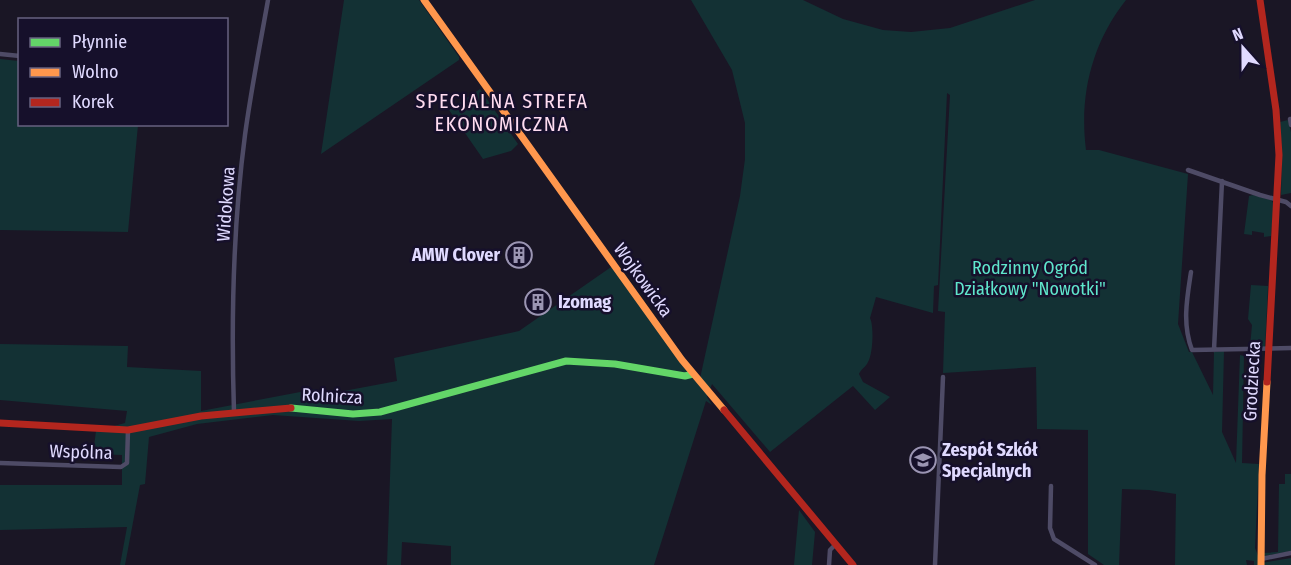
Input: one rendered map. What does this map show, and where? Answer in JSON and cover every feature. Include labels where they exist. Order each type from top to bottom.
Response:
[{"type":"street","name":"Widokowa","points":[[234,412],[232,329],[245,135],[268,0]]},
{"type":"street","name":"Wojkowicka","points":[[424,0],[693,374],[853,565]]},
{"type":"street","name":"Grodziecka","points":[[1260,0],[1278,125],[1281,200],[1269,348],[1262,476],[1261,562]]},
{"type":"street","points":[[0,54],[18,56]]},
{"type":"street","points":[[1188,170],[1281,200],[1291,206]]},
{"type":"street","points":[[1214,350],[1222,181]]},
{"type":"street","points":[[1281,200],[1291,195]]},
{"type":"street","points":[[1191,272],[1187,298],[1187,337],[1192,350],[1291,348]]},
{"type":"street","name":"Rolnicza","points":[[0,423],[128,430],[174,420],[287,408],[353,414],[380,412],[567,361],[615,364],[685,376],[693,374]]},
{"type":"street","points":[[935,565],[943,377]]},
{"type":"street","name":"Wspólna","points":[[0,463],[121,467],[127,463],[128,430]]},
{"type":"street","points":[[1051,486],[1050,528],[1054,539],[1095,565]]},
{"type":"street","points":[[829,565],[831,549],[836,544]]},
{"type":"street","points":[[1261,562],[1291,554]]},
{"type":"green space","points":[[344,0],[419,0],[459,60],[321,154]]},
{"type":"green space","name":"Rodzinny Ogród Działkowy \"Nowotki\"","points":[[691,0],[803,0],[843,19],[883,30],[911,32],[950,28],[1035,0],[1126,0],[1104,34],[1091,70],[1085,109],[1086,150],[1099,150],[1188,174],[1178,324],[1189,352],[1192,352],[1213,395],[1214,352],[1224,351],[1222,432],[1236,463],[1240,355],[1244,356],[1242,463],[1259,464],[1255,548],[1261,563],[1291,558],[1291,565],[1254,565],[1254,561],[1246,560],[1247,565],[1175,565],[1176,494],[1122,489],[1119,565],[1104,565],[1088,554],[1088,430],[1037,429],[1036,367],[943,373],[945,312],[938,311],[950,95],[947,93],[938,285],[934,286],[933,313],[876,297],[870,318],[872,333],[870,358],[859,374],[863,382],[890,397],[875,410],[853,386],[770,452],[712,384],[707,397],[712,405],[706,401],[654,565],[451,565],[451,546],[402,542],[401,565],[387,565],[392,419],[359,421],[273,415],[197,424],[149,437],[145,484],[140,485],[125,565],[120,565],[127,527],[0,530],[0,485],[122,485],[122,455],[93,454],[96,431],[125,423],[127,411],[0,400],[0,344],[128,346],[127,367],[201,371],[201,411],[316,389],[317,396],[397,381],[394,358],[519,331],[614,265],[699,383],[740,196],[745,159],[745,123],[732,70]]},
{"type":"green space","points":[[0,59],[18,61],[18,126],[138,126],[128,232],[0,230]]},
{"type":"green space","points":[[480,89],[518,144],[511,151],[483,159],[449,110]]},
{"type":"green space","points":[[1288,120],[1291,132],[1291,193],[1281,195],[1280,122]]},
{"type":"green space","points":[[1249,196],[1271,200],[1274,204],[1271,236],[1264,237],[1264,233],[1252,231],[1252,235],[1244,234]]},
{"type":"green space","points":[[1251,285],[1268,286],[1265,347],[1250,347],[1252,325],[1248,319]]},
{"type":"green space","points":[[1285,474],[1291,474],[1291,551],[1264,556],[1263,553],[1278,552],[1279,484],[1285,484]]},
{"type":"green space","points":[[799,510],[815,532],[812,565],[794,565]]},
{"type":"traffic: fast","points":[[291,408],[353,414],[380,412],[566,361],[615,364],[685,376],[693,374]]},
{"type":"traffic: slow","points":[[424,0],[682,360],[724,410]]},
{"type":"traffic: slow","points":[[1261,565],[1262,475],[1267,382]]},
{"type":"traffic: jam","points":[[1260,0],[1276,110],[1279,155],[1267,382]]},
{"type":"traffic: jam","points":[[0,423],[128,430],[201,416],[291,408]]},
{"type":"traffic: jam","points":[[724,410],[853,565]]},
{"type":"place","name":"AMW Clover","points":[[519,255]]},
{"type":"place","name":"Izomag","points":[[538,302]]},
{"type":"place","name":"Zespół Szkół Specjalnych","points":[[923,460]]},
{"type":"district","name":"SPECJALNA STREFA EKONOMICZNA","points":[[502,112]]}]
